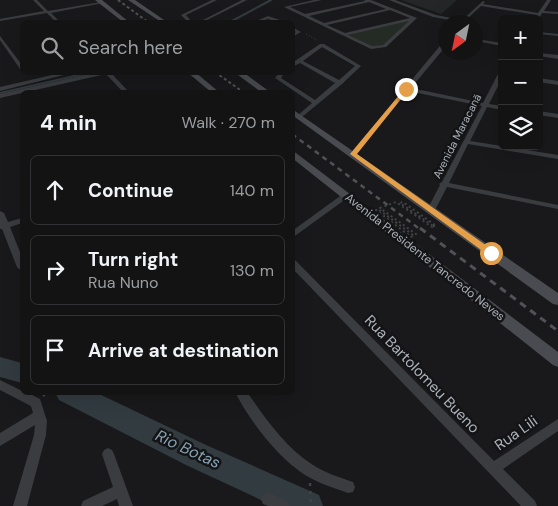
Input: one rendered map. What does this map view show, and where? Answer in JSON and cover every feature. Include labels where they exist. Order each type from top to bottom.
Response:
[{"type":"main road","points":[[131,0],[161,20]]},
{"type":"main road","points":[[99,1],[123,20]]},
{"type":"main road","points":[[194,75],[212,90]]},
{"type":"main road","points":[[241,75],[263,90]]},
{"type":"main road","points":[[300,113],[353,154],[558,300]]},
{"type":"main road","name":"Avenida Presidente Tancredo Neves","points":[[295,155],[558,361]]},
{"type":"street","points":[[35,0],[56,20]]},
{"type":"street","points":[[188,20],[183,15],[215,0]]},
{"type":"street","points":[[205,20],[245,0]]},
{"type":"street","points":[[286,7],[294,0]]},
{"type":"street","points":[[286,7],[320,0]]},
{"type":"street","points":[[391,0],[438,17]]},
{"type":"street","points":[[469,15],[485,0]]},
{"type":"street","points":[[540,13],[549,0]]},
{"type":"street","points":[[0,20],[99,1]]},
{"type":"street","points":[[304,16],[368,1],[416,18]]},
{"type":"street","points":[[480,5],[540,13],[558,13]]},
{"type":"street","points":[[286,7],[371,48],[384,46],[416,18]]},
{"type":"street","points":[[323,25],[391,9]]},
{"type":"street","points":[[260,20],[271,17],[278,20]]},
{"type":"street","points":[[344,35],[416,18]]},
{"type":"street","points":[[295,30],[299,32]]},
{"type":"street","points":[[295,34],[299,32]]},
{"type":"street","points":[[543,33],[558,35]]},
{"type":"street","points":[[0,37],[20,65]]},
{"type":"street","points":[[483,41],[498,44]]},
{"type":"street","points":[[295,64],[322,45],[356,64],[357,68],[316,103],[300,113]]},
{"type":"street","points":[[353,154],[438,51]]},
{"type":"street","points":[[543,55],[558,57]]},
{"type":"street","points":[[300,61],[340,83]]},
{"type":"street","points":[[0,89],[31,79],[56,75]]},
{"type":"street","points":[[36,90],[94,75]]},
{"type":"street","points":[[109,75],[124,90]]},
{"type":"street","points":[[280,75],[278,78],[316,103]]},
{"type":"street","name":"Avenida Maracanã","points":[[431,210],[498,79]]},
{"type":"street","points":[[543,81],[558,83]]},
{"type":"street","points":[[406,89],[498,107]]},
{"type":"street","points":[[0,96],[20,93]]},
{"type":"street","points":[[543,114],[558,116]]},
{"type":"street","points":[[465,142],[558,157]]},
{"type":"street","points":[[443,184],[558,207]]},
{"type":"street","points":[[295,233],[346,196]]},
{"type":"street","points":[[0,213],[3,226],[20,263]]},
{"type":"street","points":[[3,226],[20,221]]},
{"type":"street","name":"Rua Bartolomeu Bueno","points":[[295,265],[530,506]]},
{"type":"street","points":[[0,385],[38,409]]},
{"type":"street","points":[[242,395],[266,431],[282,449],[310,470],[348,487]]},
{"type":"street","points":[[0,440],[38,409]]},
{"type":"street","points":[[20,506],[40,435],[38,409]]},
{"type":"street","name":"Rua Lili","points":[[493,469],[558,424]]},
{"type":"street","points":[[108,454],[126,506]]},
{"type":"street","points":[[88,506],[120,490]]},
{"type":"street","points":[[268,499],[282,506]]},
{"type":"path","points":[[299,32],[314,37],[322,45]]},
{"type":"path","points":[[413,235],[378,209],[376,210],[411,236],[416,234],[380,208],[396,202],[432,227],[435,225],[403,202],[400,203],[433,226],[434,227]]},
{"type":"path","points":[[310,470],[311,506]]},
{"type":"shaded area","points":[[401,0],[457,0],[441,14]]},
{"type":"shaded area","points":[[415,19],[383,45],[371,48],[345,35]]},
{"type":"waterway","points":[[234,20],[271,0]]},
{"type":"waterway","points":[[0,93],[79,75]]},
{"type":"waterway","name":"Rio Botas","points":[[0,367],[20,372]]},
{"type":"waterway","name":"Rio Botas","points":[[74,395],[196,455],[308,506]]},
{"type":"railway","points":[[118,0],[145,20]]},
{"type":"railway","points":[[219,75],[240,90]]},
{"type":"railway","points":[[295,136],[421,230]]},
{"type":"railway","points":[[420,228],[558,331]]},
{"type":"route","points":[[406,89],[353,154],[491,253]]}]
